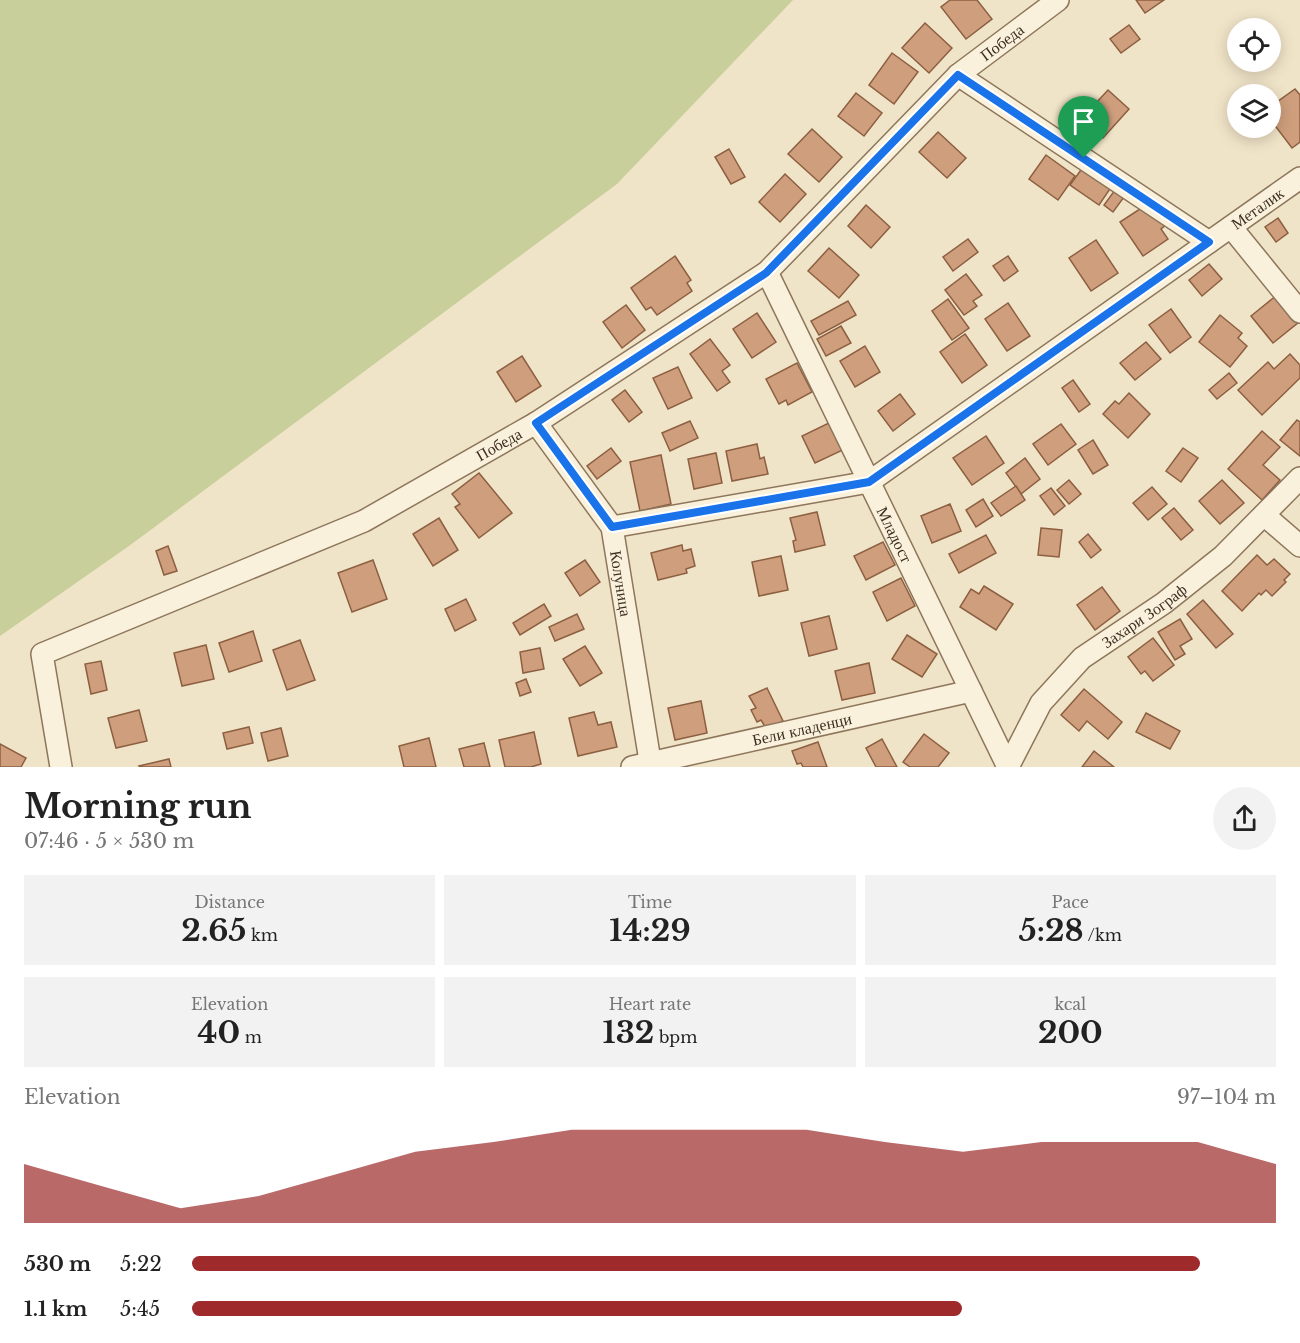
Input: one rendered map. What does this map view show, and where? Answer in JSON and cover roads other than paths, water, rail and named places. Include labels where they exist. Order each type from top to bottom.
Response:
[{"type":"street","name":"Победа","points":[[61,767],[42,654],[364,521],[536,423],[766,273],[958,75],[1058,0]]},
{"type":"street","points":[[958,75],[1209,242]]},
{"type":"street","name":"Металик","points":[[612,527],[869,482],[1300,178]]},
{"type":"street","points":[[1231,227],[1300,312]]},
{"type":"street","name":"Младост","points":[[766,273],[1008,767]]},
{"type":"street","name":"Колуница","points":[[536,423],[612,527],[644,766]]},
{"type":"street","name":"Захари Зограф","points":[[1008,767],[1041,703],[1082,658],[1164,603],[1223,556],[1300,478]]},
{"type":"street","points":[[1264,515],[1300,546]]},
{"type":"street","name":"Бели кладенци","points":[[644,766],[971,691]]}]
